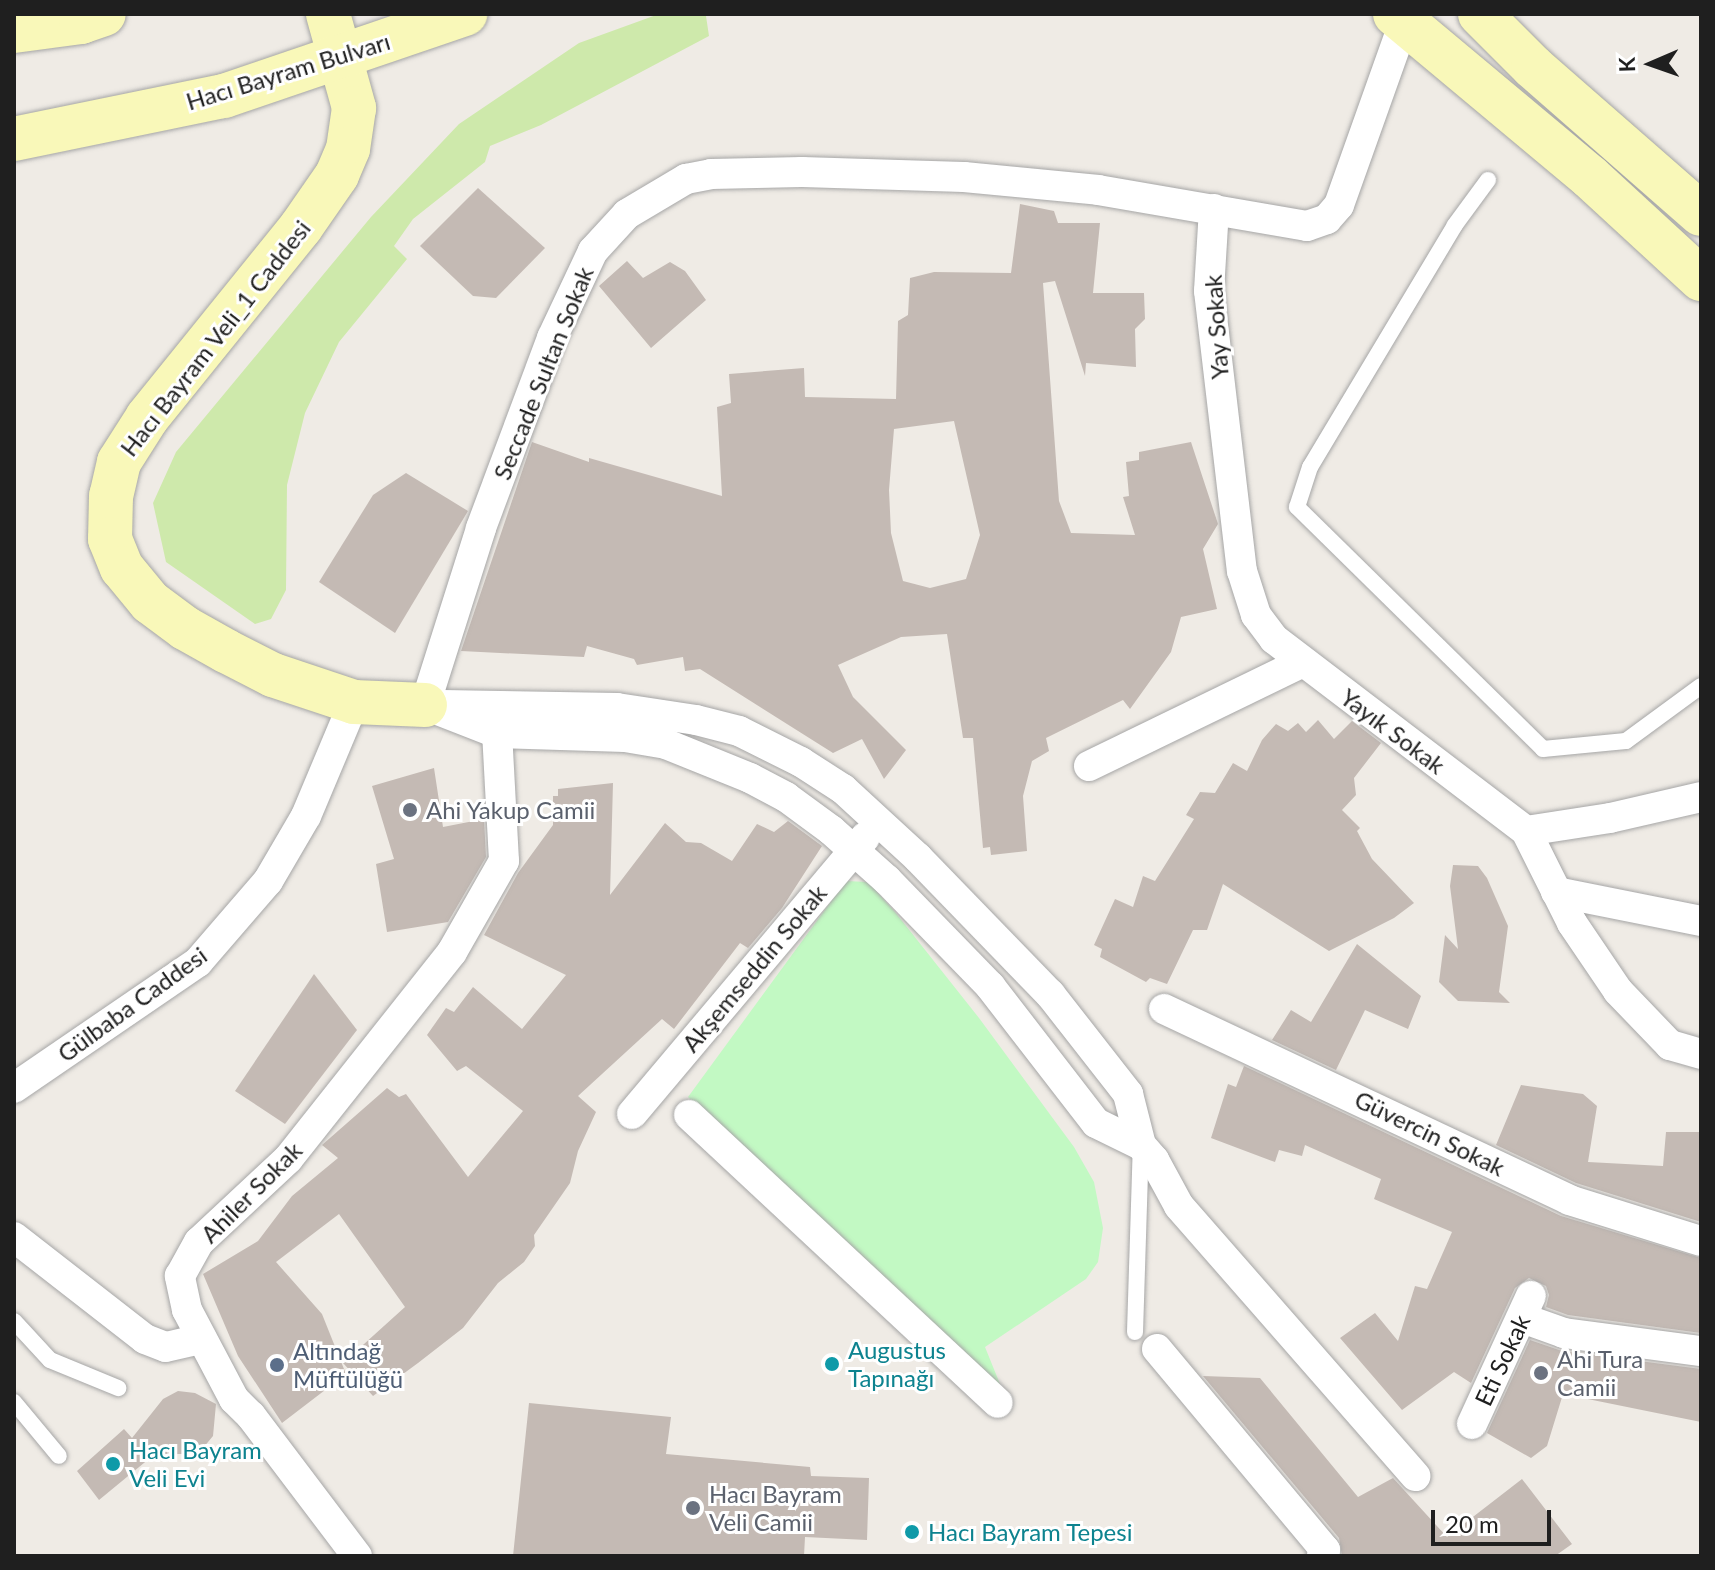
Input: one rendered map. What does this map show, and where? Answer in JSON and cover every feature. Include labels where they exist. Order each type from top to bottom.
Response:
[{"type":"street","points":[[14,31],[81,22],[104,14]]},
{"type":"street","name":"Hacı Bayram Veli_1 Caddesi","points":[[328,14],[354,108],[348,149],[337,175],[301,227],[147,418],[119,462],[111,496],[110,539],[122,568],[150,602],[185,628],[273,675],[354,702],[617,708],[739,731],[790,756],[843,789],[877,824],[929,869],[1050,994],[1128,1094],[1141,1145]]},
{"type":"street","name":"Hacı Bayram Bulvarı","points":[[14,139],[224,96],[465,14]]},
{"type":"street","points":[[1480,14],[1533,67],[1701,214]]},
{"type":"street","points":[[1214,209],[1307,226],[1327,219],[1339,205],[1351,180],[1400,17],[1590,177],[1701,279]]},
{"type":"street","name":"Seccade Sultan Sokak","points":[[425,705],[481,528],[552,338],[593,251],[613,226],[655,195],[699,176],[802,172],[884,174],[1073,188],[1214,209]]},
{"type":"street","name":"Yay Sokak","points":[[1214,209],[1210,307],[1242,571],[1263,627]]},
{"type":"street","name":"Yayık Sokak","points":[[1263,627],[1303,662],[1526,831]]},
{"type":"street","points":[[1089,766],[1303,662]]},
{"type":"street","name":"Gülbaba Caddesi","points":[[14,1088],[198,962],[268,881],[306,816],[354,702]]},
{"type":"street","name":"Hacı Bayram Veli_1 Caddesi","points":[[425,705],[497,733],[625,737],[666,744],[712,760],[786,797],[853,850],[990,986],[1096,1123],[1141,1145]]},
{"type":"street","name":"Ahiler Sokak","points":[[357,1556],[260,1427],[234,1399],[187,1310],[180,1276],[186,1259],[199,1242],[288,1159],[452,952],[504,861],[497,733]]},
{"type":"street","points":[[1701,797],[1610,818],[1526,831],[1572,923],[1618,991],[1670,1045],[1701,1054]]},
{"type":"street","name":"Akşemseddin Sokak","points":[[632,1114],[877,824]]},
{"type":"street","points":[[1556,892],[1701,921]]},
{"type":"street","name":"Güvercin Sokak","points":[[1164,1009],[1569,1200],[1701,1241]]},
{"type":"street","points":[[689,1115],[998,1403]]},
{"type":"street","points":[[1141,1145],[1154,1160],[1179,1206],[1415,1476]]},
{"type":"street","points":[[14,1237],[145,1339],[166,1347],[201,1339]]},
{"type":"street","name":"Eti Sokak","points":[[1472,1424],[1527,1307],[1564,1333],[1701,1351]]},
{"type":"street","name":"Hacı Bayram Veli_1 Caddesi","points":[[1146,1341],[1325,1550],[1322,1556]]},
{"type":"lane","points":[[1488,180],[1455,225],[1310,467],[1297,507],[1543,749],[1626,741],[1701,686]]},
{"type":"lane","name":"Hacı Bayram Veli_1 Caddesi","points":[[1141,1145],[1146,1341]]},
{"type":"lane","points":[[14,1321],[50,1360],[118,1388]]},
{"type":"lane","points":[[14,1402],[59,1456]]},
{"type":"green space","points":[[659,14],[709,14],[706,16],[709,36],[541,125],[490,146],[485,162],[413,219],[394,246],[407,259],[339,342],[305,413],[287,485],[286,590],[271,619],[255,624],[166,562],[153,503],[176,452],[371,217],[459,124],[579,43]]},
{"type":"green space","points":[[846,881],[868,882],[895,912],[979,1018],[1074,1147],[1094,1182],[1103,1228],[1098,1262],[1086,1279],[985,1347],[1004,1394],[688,1097]]},
{"type":"building","points":[[478,188],[545,248],[496,298],[473,296],[420,246]]},
{"type":"building","points":[[1020,204],[1054,211],[1058,223],[1100,223],[1093,293],[1144,293],[1145,319],[1135,329],[1136,367],[1086,363],[1085,376],[1055,281],[1043,283],[1059,501],[1071,533],[1135,535],[1123,497],[1129,496],[1126,462],[1139,460],[1139,452],[1191,442],[1218,524],[1203,549],[1217,609],[1181,617],[1171,652],[1130,709],[1123,700],[1046,738],[1049,751],[1032,761],[1023,796],[1027,851],[991,855],[990,847],[983,848],[973,738],[963,738],[947,634],[901,637],[838,665],[853,697],[906,750],[884,779],[862,739],[833,753],[700,669],[685,671],[683,657],[637,665],[634,659],[587,646],[584,657],[461,651],[532,442],[589,462],[589,458],[722,496],[717,407],[731,403],[729,374],[804,368],[805,397],[896,399],[898,321],[908,315],[910,278],[934,272],[1011,273]],"holes":[[[954,421],[980,535],[966,579],[930,588],[903,581],[891,533],[889,490],[894,429]]]},
{"type":"building","points":[[627,261],[643,278],[670,262],[685,271],[706,300],[651,348],[599,286]]},
{"type":"building","points":[[406,473],[468,511],[395,633],[319,582],[373,495]]},
{"type":"building","points":[[1318,720],[1334,739],[1352,721],[1381,743],[1354,778],[1356,795],[1342,810],[1360,828],[1357,831],[1372,859],[1414,903],[1394,918],[1329,951],[1223,884],[1207,930],[1193,930],[1167,984],[1150,978],[1146,982],[1100,957],[1102,949],[1094,945],[1115,899],[1133,907],[1143,876],[1155,881],[1194,819],[1186,815],[1200,792],[1215,793],[1233,763],[1247,771],[1262,740],[1276,724],[1288,731],[1298,723],[1306,732]]},
{"type":"building","points":[[434,768],[443,827],[484,819],[486,857],[448,922],[387,932],[376,864],[394,859],[372,786]]},
{"type":"building","points":[[613,783],[610,895],[665,823],[686,842],[701,843],[732,861],[757,824],[774,832],[788,821],[822,846],[782,908],[748,948],[740,943],[674,1029],[662,1019],[578,1096],[596,1112],[578,1151],[570,1183],[534,1235],[535,1246],[524,1262],[498,1283],[463,1328],[418,1363],[373,1396],[343,1363],[405,1307],[339,1214],[276,1262],[322,1314],[346,1374],[282,1423],[238,1356],[203,1274],[258,1241],[292,1196],[338,1158],[322,1145],[387,1088],[399,1097],[406,1094],[468,1177],[523,1111],[466,1066],[457,1071],[427,1035],[446,1008],[454,1012],[473,987],[522,1029],[566,975],[484,935],[518,873],[553,825],[553,796],[558,796],[558,789]]},
{"type":"building","points":[[1453,865],[1478,866],[1487,878],[1508,926],[1499,992],[1510,1003],[1458,1001],[1439,982],[1445,935],[1458,949],[1450,886]]},
{"type":"building","points":[[1357,944],[1421,996],[1408,1029],[1365,1010],[1336,1070],[1272,1040],[1291,1010],[1311,1022]]},
{"type":"building","points":[[314,974],[357,1030],[285,1124],[235,1091]]},
{"type":"building","points":[[1244,1066],[1561,1216],[1701,1258],[1701,1333],[1568,1315],[1546,1307],[1549,1295],[1546,1286],[1529,1278],[1515,1288],[1471,1383],[1454,1372],[1402,1410],[1340,1338],[1375,1313],[1398,1341],[1415,1286],[1427,1289],[1452,1232],[1374,1199],[1381,1179],[1305,1145],[1302,1156],[1279,1150],[1275,1162],[1211,1138],[1228,1084],[1236,1087]]},
{"type":"building","points":[[1521,1085],[1583,1094],[1597,1106],[1588,1162],[1663,1166],[1666,1132],[1701,1132],[1701,1222],[1576,1183],[1496,1145]]},
{"type":"building","points":[[1530,1340],[1562,1351],[1701,1369],[1701,1422],[1563,1394],[1547,1446],[1531,1458],[1487,1433]]},
{"type":"building","points":[[1203,1376],[1260,1378],[1358,1497],[1393,1478],[1447,1537],[1522,1479],[1572,1544],[1555,1556],[1342,1556],[1339,1538]]},
{"type":"building","points":[[178,1391],[195,1393],[216,1404],[213,1436],[203,1448],[189,1454],[147,1454],[150,1458],[99,1500],[77,1471],[124,1429],[132,1438],[163,1399]]},
{"type":"building","name":"Hacı Bayram Veli Camii","points":[[529,1403],[671,1417],[666,1454],[810,1467],[811,1476],[869,1478],[867,1540],[805,1537],[804,1556],[513,1556]]},
{"type":"place","name":"Ahi Yakup Camii","points":[[410,810]]},
{"type":"place","name":"Augustus Tapınağı","points":[[832,1364]]},
{"type":"place","name":"Altındağ Müftülüğü","points":[[277,1365]]},
{"type":"place","name":"Ahi Tura Camii","points":[[1541,1373]]},
{"type":"place","name":"Hacı Bayram Veli Evi","points":[[113,1464]]},
{"type":"place","name":"Hacı Bayram Veli Camii","points":[[693,1508]]},
{"type":"place","name":"Hacı Bayram Tepesi","points":[[912,1532]]}]
